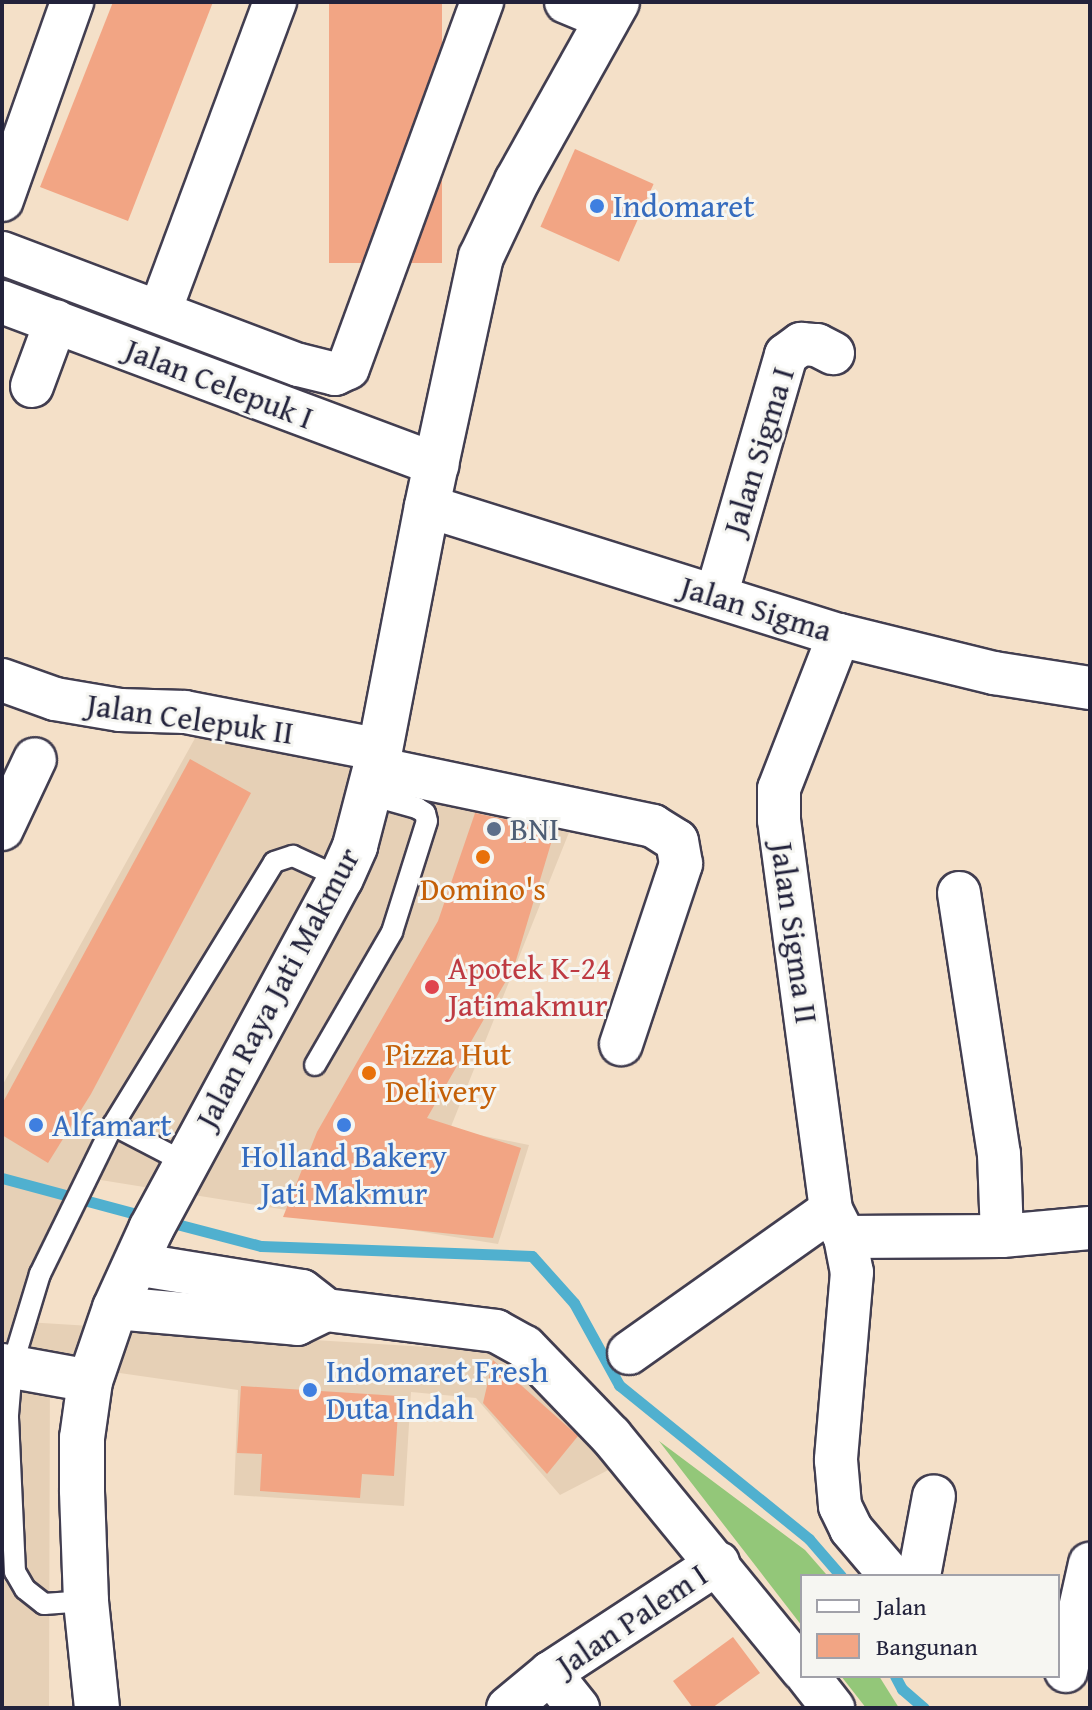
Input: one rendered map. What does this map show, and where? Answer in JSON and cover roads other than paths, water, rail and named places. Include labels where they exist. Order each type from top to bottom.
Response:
[{"type":"main road","name":"Jalan Raya Jati Makmur","points":[[97,1708],[86,1601],[82,1438],[90,1381],[115,1308],[143,1246],[341,878],[375,771],[427,506],[481,257],[517,181],[612,10]]},
{"type":"street","points":[[2,200],[72,2]]},
{"type":"street","points":[[160,311],[275,2]]},
{"type":"street","points":[[2,253],[299,365],[335,374],[348,368],[482,2]]},
{"type":"street","points":[[566,2],[612,10]]},
{"type":"street","name":"Jalan Celepuk I","points":[[2,302],[437,465]]},
{"type":"street","points":[[32,386],[56,321]]},
{"type":"street","name":"Jalan Sigma I","points":[[716,596],[786,355],[801,344],[817,345],[833,353]]},
{"type":"street","name":"Jalan Sigma","points":[[427,506],[839,635],[994,673],[1090,688]]},
{"type":"street","name":"Jalan Sigma II","points":[[839,635],[779,789],[779,820],[838,1224],[852,1272],[836,1460],[840,1506],[851,1529],[889,1574]]},
{"type":"street","name":"Jalan Celepuk II","points":[[2,680],[55,699],[120,710],[185,712],[375,771],[653,826],[677,841],[681,864],[621,1044]]},
{"type":"street","points":[[2,829],[35,759]]},
{"type":"street","points":[[959,893],[999,1154],[1002,1236]]},
{"type":"street","points":[[640,1344],[838,1224],[1002,1236],[1090,1228]]},
{"type":"street","points":[[143,1246],[302,1291],[326,1310],[496,1331],[525,1347],[611,1436],[800,1666]]},
{"type":"street","points":[[115,1308],[297,1324],[326,1310]]},
{"type":"street","points":[[7,1366],[90,1381]]},
{"type":"street","points":[[919,1574],[934,1496]]},
{"type":"street","name":"Jalan Palem I","points":[[508,1708],[550,1673],[718,1563]]},
{"type":"street","points":[[1066,1671],[1090,1564]]},
{"type":"street","points":[[550,1673],[578,1708]]},
{"type":"street","points":[[810,1678],[833,1708]]},
{"type":"lane","points":[[315,1065],[392,932],[427,821],[425,813],[375,771]]},
{"type":"lane","points":[[86,1601],[44,1604],[25,1589],[15,1572],[7,1366],[40,1274],[113,1125],[274,862],[293,856],[341,878]]},
{"type":"lane","points":[[113,1125],[181,1172]]},
{"type":"waterway","points":[[2,1178],[148,1217]]},
{"type":"waterway","points":[[165,1221],[261,1246],[532,1256],[574,1303],[619,1385],[809,1539],[839,1574]]},
{"type":"waterway","points":[[896,1678],[902,1689],[924,1708]]},
{"type":"place","name":"Indomaret","points":[[597,206]]},
{"type":"place","name":"BNI","points":[[494,829]]},
{"type":"place","name":"Domino's","points":[[483,857]]},
{"type":"place","name":"Apotek K-24 Jatimakmur","points":[[432,987]]},
{"type":"place","name":"Pizza Hut Delivery","points":[[369,1073]]},
{"type":"place","name":"Alfamart","points":[[36,1125]]},
{"type":"place","name":"Holland Bakery Jati Makmur","points":[[344,1125]]},
{"type":"place","name":"Indomaret Fresh Duta Indah","points":[[310,1390]]}]
